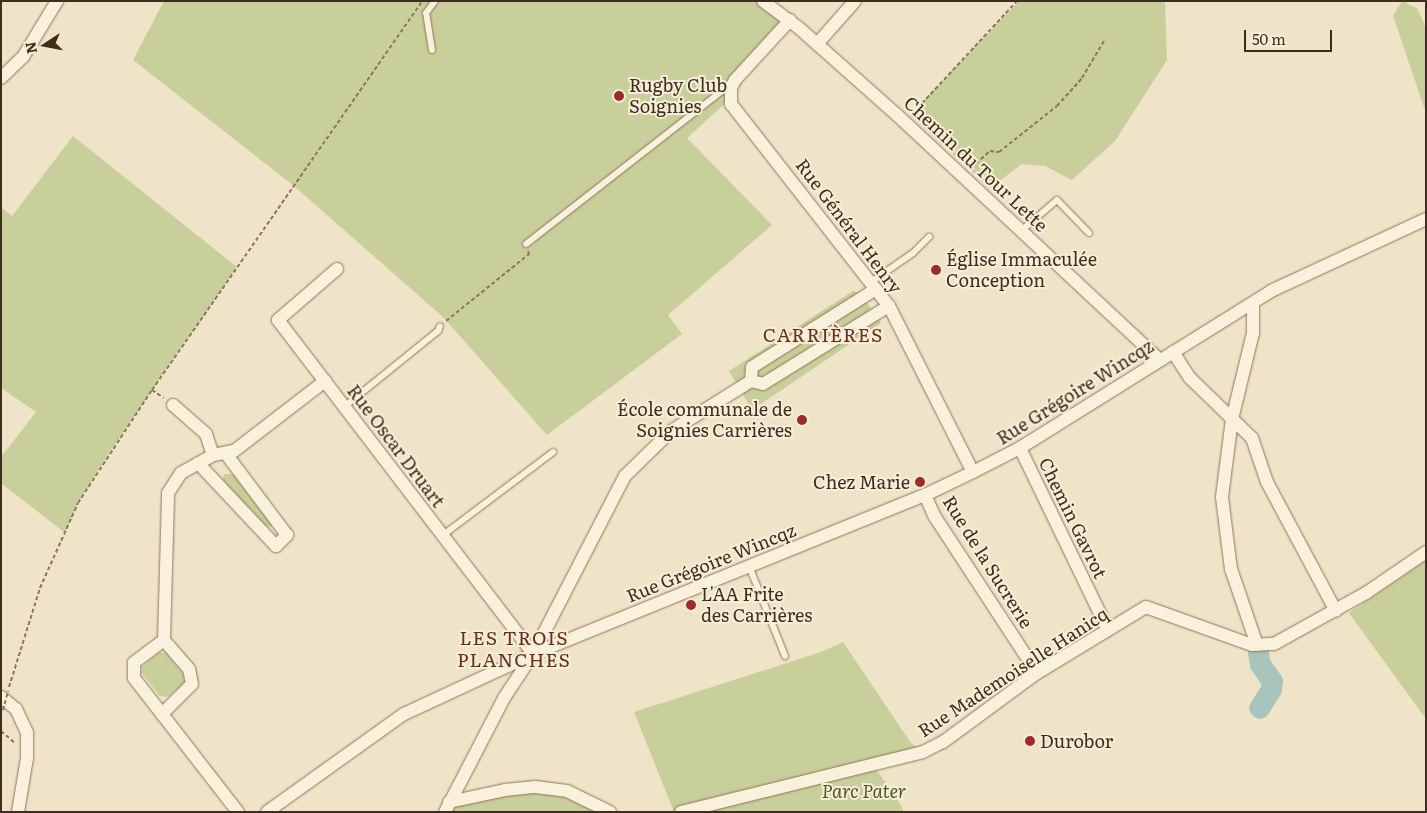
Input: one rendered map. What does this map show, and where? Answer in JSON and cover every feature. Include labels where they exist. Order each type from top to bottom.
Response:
[{"type":"street","points":[[1,78],[23,57],[57,1]]},
{"type":"street","name":"Chemin du Tour Lette","points":[[763,1],[790,20],[904,122],[1160,360]]},
{"type":"street","points":[[817,44],[855,1]]},
{"type":"street","points":[[735,80],[790,20]]},
{"type":"street","name":"Rue Général Henry","points":[[735,80],[731,88],[732,104],[889,306],[973,472]]},
{"type":"street","name":"Rue Grégoire Wincqz","points":[[267,812],[404,714],[534,654],[926,494],[973,472],[1020,448],[1278,288],[1426,218]]},
{"type":"street","name":"Rue Oscar Druart","points":[[337,269],[278,320],[534,654]]},
{"type":"street","points":[[751,381],[752,367],[874,286]]},
{"type":"street","points":[[1252,304],[1253,333],[1232,419],[1223,486],[1224,529],[1235,584],[1257,645],[1274,644],[1336,611],[1426,552]]},
{"type":"street","points":[[447,807],[504,698],[534,654],[625,476],[672,431],[751,381],[763,384],[889,306]]},
{"type":"street","name":"Rue Grégoire Wincqz","points":[[1173,352],[1190,378],[1252,438],[1267,482],[1336,611]]},
{"type":"street","points":[[162,714],[192,684],[189,669],[164,640],[168,493],[180,473],[213,455],[227,455],[325,381]]},
{"type":"street","points":[[173,406],[206,434],[213,455]]},
{"type":"street","name":"Chemin Gavrot","points":[[1020,448],[1108,630]]},
{"type":"street","points":[[198,463],[276,546],[287,535],[227,455]]},
{"type":"street","name":"Rue de la Sucrerie","points":[[926,494],[935,517],[1037,673]]},
{"type":"street","name":"Rue Mademoiselle Hanicq","points":[[681,812],[923,752],[943,742],[1037,673],[1146,607],[1257,645]]},
{"type":"street","points":[[164,640],[134,663],[132,675],[238,812]]},
{"type":"street","points":[[4,699],[16,709],[27,733],[27,758],[18,812]]},
{"type":"street","points":[[447,807],[505,790],[535,788],[567,791],[610,812]]},
{"type":"lane","points":[[432,50],[426,14],[435,1]]},
{"type":"lane","points":[[526,244],[735,80]]},
{"type":"lane","points":[[1022,230],[1057,200],[1089,233]]},
{"type":"lane","points":[[874,286],[929,238]]},
{"type":"lane","points":[[344,406],[438,332],[440,326]]},
{"type":"lane","points":[[443,535],[553,452]]},
{"type":"lane","points":[[749,566],[786,656]]},
{"type":"path","points":[[4,699],[40,588],[78,503],[152,390],[422,1]]},
{"type":"path","points":[[904,122],[1017,1]]},
{"type":"path","points":[[970,170],[990,151],[999,152],[1057,106],[1082,78],[1104,41]]},
{"type":"path","points":[[440,326],[529,254],[526,244]]},
{"type":"path","points":[[1,731],[21,748]]},
{"type":"green space","points":[[164,1],[763,1],[790,20],[738,77],[731,98],[687,138],[772,225],[668,315],[682,334],[547,435],[444,318],[294,186],[133,60]]},
{"type":"green space","points":[[1019,1],[1165,1],[1167,60],[1115,141],[1072,180],[1045,166],[1022,164],[990,188],[910,115]]},
{"type":"green space","points":[[1402,1],[1417,8],[1426,28],[1426,113],[1393,16]]},
{"type":"green space","points":[[73,136],[237,267],[111,450],[78,503],[65,533],[1,483],[1,457],[36,412],[1,388],[1,207],[12,216]]},
{"type":"green space","points":[[853,291],[861,294],[881,323],[752,410],[729,371]]},
{"type":"green space","points":[[224,474],[235,474],[270,519],[272,527],[263,526],[222,485]]},
{"type":"green space","points":[[1426,560],[1426,719],[1349,613]]},
{"type":"green space","name":"Parc Pater","points":[[843,642],[911,743],[923,752],[873,766],[895,794],[904,812],[674,812],[634,712],[821,652]]},
{"type":"green space","points":[[159,652],[166,653],[186,677],[185,684],[167,697],[160,696],[141,672],[142,667]]},
{"type":"green space","points":[[515,790],[563,794],[601,812],[450,812],[456,802]]},
{"type":"waterway","points":[[1258,652],[1260,664],[1272,681],[1271,689],[1259,708]]},
{"type":"place","name":"Rugby Club Soignies","points":[[619,96]]},
{"type":"place","name":"Église Immaculée Conception","points":[[936,270]]},
{"type":"place","name":"École communale de Soignies Carrières","points":[[802,420]]},
{"type":"place","name":"Chez Marie","points":[[920,482]]},
{"type":"place","name":"L'AA Frite des Carrières","points":[[691,605]]},
{"type":"place","name":"Durobor","points":[[1030,741]]},
{"type":"district","name":"CARRIÈRES","points":[[823,335]]},
{"type":"district","name":"LES TROIS PLANCHES","points":[[514,649]]}]
